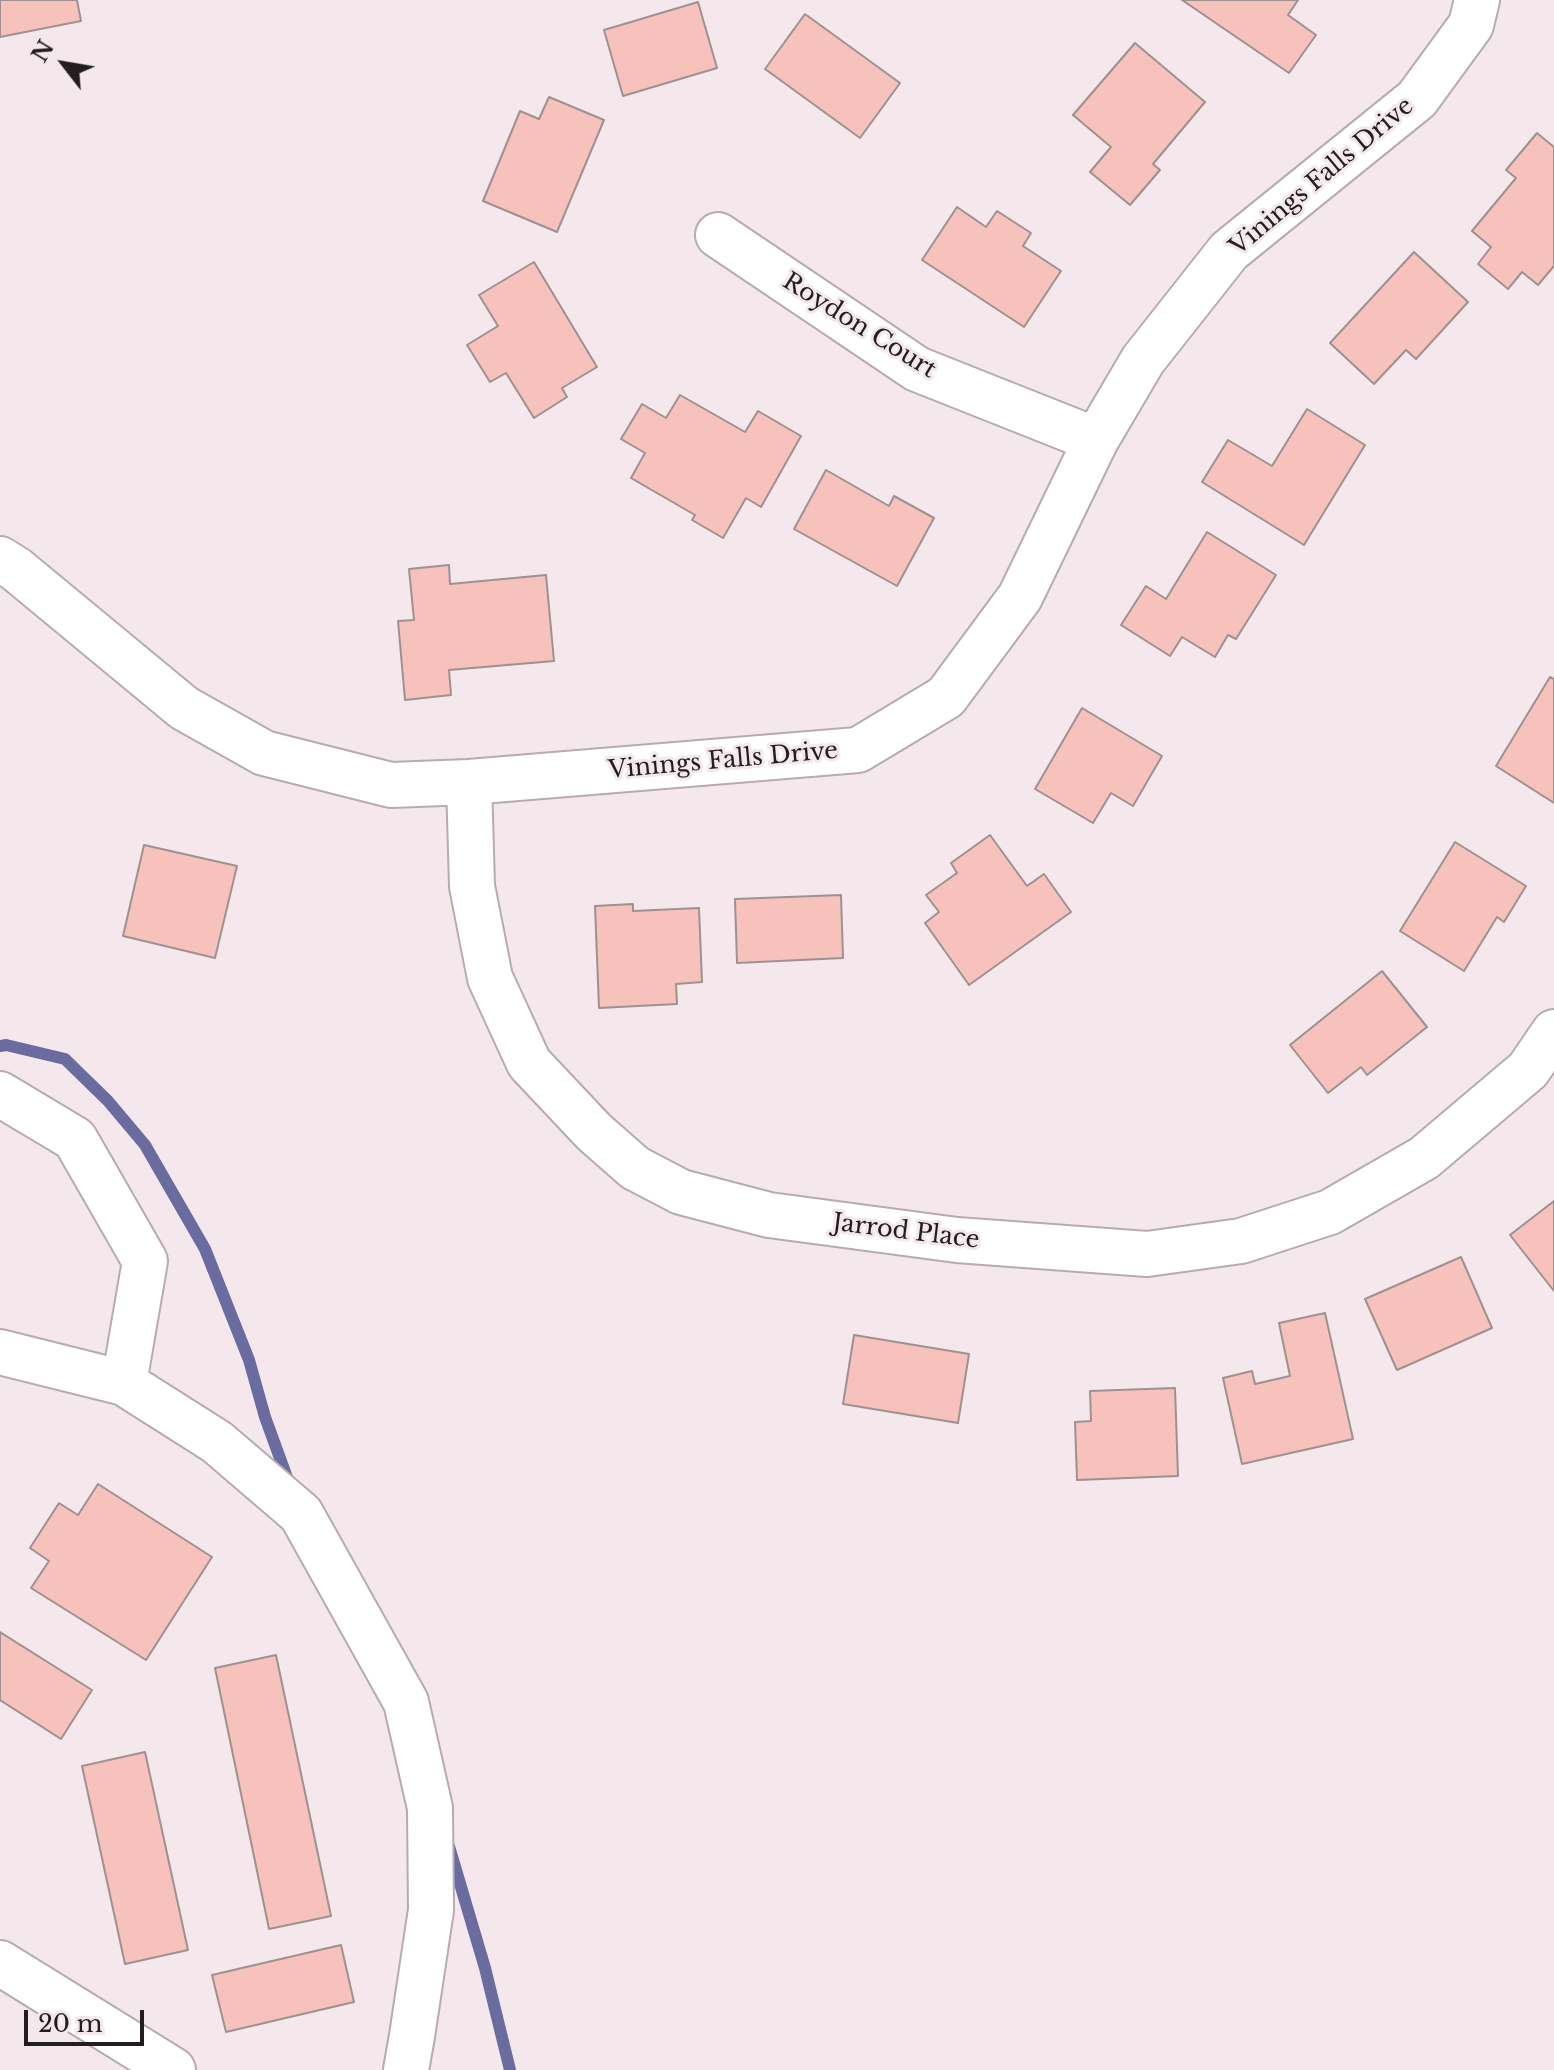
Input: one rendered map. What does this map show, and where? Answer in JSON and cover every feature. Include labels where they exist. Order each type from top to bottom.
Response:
[{"type":"street","name":"Vinings Falls Drive","points":[[0,559],[184,708],[264,753],[391,785],[469,782],[858,750],[946,697],[1020,597],[1096,440],[1143,360],[1229,251],[1417,99],[1471,25],[1477,0]]},
{"type":"street","name":"Roydon Court","points":[[718,235],[917,369],[1096,440]]},
{"type":"street","name":"Jarrod Place","points":[[469,782],[472,886],[490,978],[529,1063],[594,1132],[635,1168],[681,1192],[769,1215],[957,1240],[1147,1254],[1241,1241],[1330,1212],[1424,1158],[1528,1070],[1554,1032]]},
{"type":"street","points":[[0,1094],[75,1139],[145,1261],[124,1383]]},
{"type":"street","points":[[0,1352],[124,1383],[217,1442],[301,1514],[406,1702],[430,1808],[431,1910],[406,2070]]},
{"type":"street","points":[[0,1963],[173,2070]]},
{"type":"building","points":[[0,0],[77,0],[81,21],[0,37]]},
{"type":"building","points":[[1182,0],[1298,0],[1288,15],[1316,35],[1289,73]]},
{"type":"building","points":[[698,2],[717,68],[623,96],[604,30]]},
{"type":"building","points":[[805,14],[900,83],[860,138],[765,69]]},
{"type":"building","points":[[1135,43],[1205,102],[1153,164],[1160,170],[1130,205],[1090,172],[1111,147],[1073,115]]},
{"type":"building","points":[[549,97],[604,120],[557,232],[483,201],[520,111],[539,119]]},
{"type":"building","points":[[1537,133],[1554,147],[1554,266],[1538,285],[1522,272],[1508,289],[1478,264],[1491,247],[1472,231],[1516,178],[1506,170]]},
{"type":"building","points":[[957,207],[986,227],[997,211],[1031,233],[1023,246],[1061,271],[1024,327],[922,260]]},
{"type":"building","points":[[1414,252],[1468,302],[1416,359],[1406,350],[1374,384],[1330,343]]},
{"type":"building","points":[[534,262],[597,367],[562,388],[567,397],[534,418],[506,373],[490,382],[467,345],[498,326],[479,295]]},
{"type":"building","points":[[680,395],[745,432],[758,411],[801,436],[761,507],[746,498],[723,538],[692,520],[695,515],[631,478],[645,453],[621,439],[642,404],[666,418]]},
{"type":"building","points":[[1307,409],[1365,445],[1304,545],[1202,482],[1228,440],[1272,466]]},
{"type":"building","points":[[826,470],[889,506],[894,496],[934,518],[897,586],[794,529]]},
{"type":"building","points":[[1207,532],[1276,575],[1236,639],[1228,635],[1215,657],[1182,637],[1170,656],[1121,625],[1146,586],[1166,599]]},
{"type":"building","points":[[449,565],[450,584],[546,575],[554,661],[449,670],[451,695],[405,700],[398,621],[414,620],[409,569]]},
{"type":"building","points":[[1550,677],[1554,679],[1554,803],[1496,766]]},
{"type":"building","points":[[1082,708],[1162,756],[1133,806],[1111,793],[1093,823],[1035,789]]},
{"type":"building","points":[[990,835],[1027,886],[1044,874],[1071,912],[969,985],[925,923],[939,912],[926,895],[957,873],[951,863]]},
{"type":"building","points":[[1455,842],[1526,886],[1504,922],[1497,917],[1464,971],[1400,931]]},
{"type":"building","points":[[144,845],[237,866],[215,958],[123,936]]},
{"type":"building","points":[[841,895],[843,958],[737,963],[735,899]]},
{"type":"building","points":[[633,904],[633,911],[699,908],[702,982],[676,984],[677,1004],[599,1008],[595,906]]},
{"type":"building","points":[[1382,971],[1427,1027],[1367,1075],[1361,1067],[1328,1093],[1290,1045]]},
{"type":"building","points":[[1554,1201],[1554,1291],[1510,1235]]},
{"type":"building","points":[[1461,1257],[1492,1328],[1397,1370],[1365,1299]]},
{"type":"building","points":[[1325,1313],[1353,1439],[1242,1464],[1223,1378],[1252,1371],[1255,1384],[1290,1376],[1279,1323]]},
{"type":"building","points":[[854,1335],[969,1354],[958,1423],[843,1404]]},
{"type":"building","points":[[1175,1388],[1178,1476],[1077,1480],[1075,1422],[1091,1421],[1090,1391]]},
{"type":"building","points":[[98,1484],[212,1557],[146,1660],[31,1588],[49,1561],[30,1548],[59,1503],[78,1515]]},
{"type":"building","points":[[0,1632],[92,1690],[61,1739],[0,1700]]},
{"type":"building","points":[[276,1655],[331,1916],[269,1929],[215,1668]]},
{"type":"building","points":[[145,1752],[188,1950],[125,1964],[82,1766]]},
{"type":"building","points":[[341,1945],[354,2002],[226,2032],[212,1975]]},
{"type":"waterway","points":[[0,1046],[65,1059],[108,1101],[145,1145],[205,1249],[249,1360],[265,1417],[289,1483]]},
{"type":"waterway","points":[[448,1843],[485,1968],[510,2070]]}]
